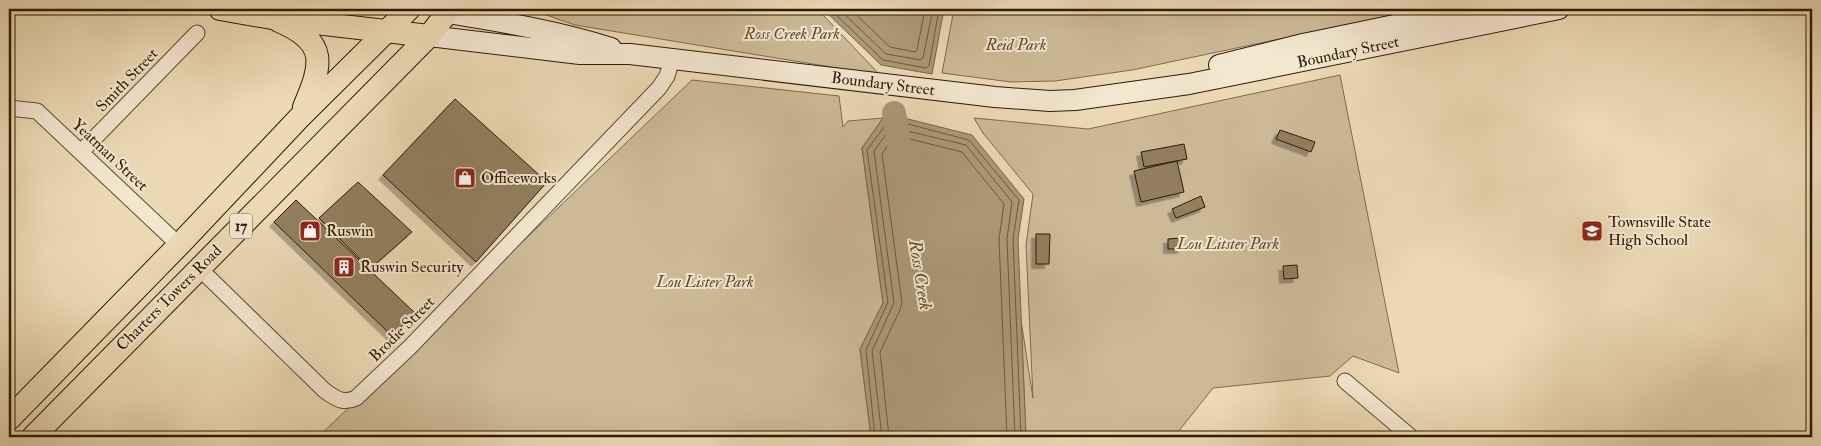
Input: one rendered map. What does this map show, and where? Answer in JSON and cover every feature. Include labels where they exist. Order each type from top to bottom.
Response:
[{"type":"main road","points":[[220,9],[272,18],[429,36]]},
{"type":"main road","points":[[409,9],[450,11]]},
{"type":"main road","name":"Charters Towers Road","points":[[9,419],[179,245],[300,117],[409,9]]},
{"type":"main road","points":[[512,9],[526,26]]},
{"type":"main road","name":"Boundary Street","points":[[1136,91],[1186,73],[1303,44],[1472,9]]},
{"type":"main road","name":"Boundary Street","points":[[429,36],[580,54],[630,54],[1003,98],[1050,101],[1074,100],[1233,75],[1559,9]]},
{"type":"main road","name":"Boundary Street","points":[[450,11],[580,38],[630,54]]},
{"type":"main road","name":"Charters Towers Road","points":[[33,437],[429,36],[450,11]]},
{"type":"main road","points":[[272,18],[297,31],[311,44],[318,55],[318,73],[300,117]]},
{"type":"street","name":"Smith Street","points":[[81,152],[197,33]]},
{"type":"street","name":"Brodie Street","points":[[199,268],[325,391],[337,400],[346,402],[356,398],[410,347],[659,88],[672,60]]},
{"type":"street","name":"Yeatman Street","points":[[9,108],[37,111],[179,245]]},
{"type":"street","points":[[1345,381],[1411,437]]},
{"type":"green space","name":"Ross Creek Park","points":[[532,9],[794,9],[822,14],[880,75],[575,25]]},
{"type":"green space","name":"Reid Park","points":[[954,9],[1422,9],[1132,70],[1055,81],[1011,82],[942,73]]},
{"type":"green space","name":"Lou Litster Park","points":[[1340,75],[1399,373],[1353,356],[1330,376],[1213,388],[1174,437],[1026,437],[1021,320],[1033,398],[1026,245],[1033,194],[983,133],[974,118],[1088,129]]},
{"type":"green space","name":"Lou Lister Park","points":[[692,80],[839,96],[843,127],[848,121],[883,118],[862,148],[883,303],[860,349],[871,437],[318,437]]},
{"type":"water","points":[[823,9],[944,9],[932,74],[881,65]]},
{"type":"water","points":[[883,118],[904,118],[972,135],[1024,199],[1018,239],[1026,437],[871,437],[860,349],[883,303],[862,148]]},
{"type":"building","name":"Officeworks","points":[[455,99],[547,182],[476,262],[383,175]]},
{"type":"building","points":[[1280,130],[1315,142],[1311,152],[1276,139]]},
{"type":"building","points":[[1184,144],[1187,159],[1144,167],[1141,152]]},
{"type":"building","points":[[1177,161],[1184,192],[1141,202],[1134,171]]},
{"type":"building","points":[[358,182],[412,232],[370,269],[319,218]]},
{"type":"building","points":[[1201,196],[1205,207],[1176,218],[1172,209]]},
{"type":"building","name":"Ruswin Security","points":[[296,200],[415,313],[392,336],[274,222]]},
{"type":"building","points":[[1036,234],[1050,234],[1049,264],[1036,264]]},
{"type":"building","points":[[1181,238],[1182,249],[1168,249],[1168,239]]},
{"type":"building","points":[[1297,265],[1298,278],[1284,279],[1283,266]]},
{"type":"waterway","name":"Ross Creek","points":[[894,113],[900,151]]},
{"type":"place","name":"Officeworks","points":[[465,178]]},
{"type":"place","name":"Ruswin","points":[[310,231]]},
{"type":"place","name":"Townsville State High School","points":[[1592,231]]},
{"type":"place","name":"Ruswin Security","points":[[344,267]]}]
